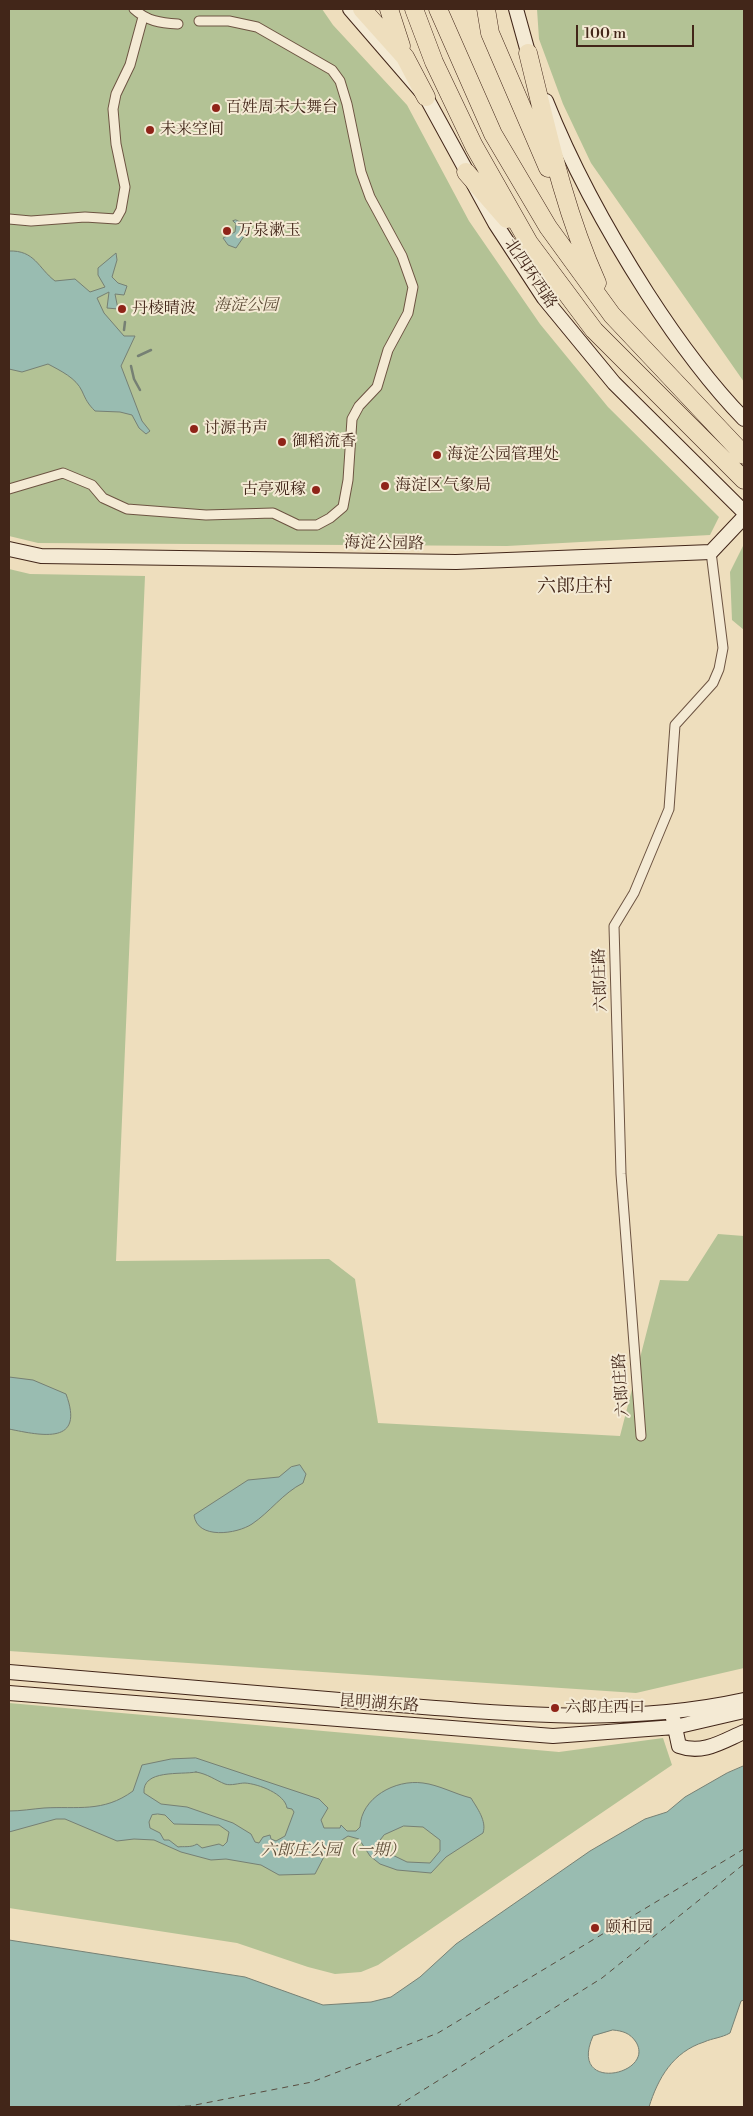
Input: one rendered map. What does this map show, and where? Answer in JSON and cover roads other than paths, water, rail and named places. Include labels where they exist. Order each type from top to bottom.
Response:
[{"type":"highway","points":[[362,9],[405,57]]},
{"type":"highway","points":[[389,9],[405,57],[426,97]]},
{"type":"highway","name":"北四环西路","points":[[414,9],[434,62],[470,138],[529,243],[594,330],[744,480]]},
{"type":"highway","points":[[438,9],[493,134],[548,227],[612,315],[744,455]]},
{"type":"highway","points":[[486,10],[490,33],[612,315]]},
{"type":"highway","points":[[528,53],[552,149],[581,245]]},
{"type":"highway","points":[[466,172],[529,243]]},
{"type":"street","points":[[134,9],[143,17],[156,22],[178,24]]},
{"type":"street","name":"北四环西路","points":[[350,9],[426,97],[466,172],[544,298],[608,376],[744,512]]},
{"type":"street","points":[[516,9],[528,53],[564,148],[619,249],[675,336],[723,398],[744,420]]},
{"type":"street","points":[[524,9],[528,53]]},
{"type":"street","points":[[9,219],[32,222],[85,218],[116,219],[121,210],[125,187],[116,144],[113,109],[116,94],[130,65],[143,17]]},
{"type":"street","points":[[9,489],[63,473],[92,485],[104,498],[127,509],[206,515],[273,513],[298,525],[317,525],[330,518],[343,507],[348,480],[352,419],[359,406],[378,387],[388,350],[408,313],[413,287],[402,256],[366,189],[360,172],[347,104],[340,80],[332,70],[257,27],[229,21],[199,21]]},
{"type":"street","points":[[711,552],[744,517]]},
{"type":"street","name":"海淀公园路","points":[[9,549],[41,556],[456,562],[711,552]]},
{"type":"street","name":"六郎庄路","points":[[641,1436],[621,1174],[614,926],[634,893],[669,809],[675,725],[713,683],[719,669],[723,648],[711,552]]},
{"type":"street","name":"昆明湖东路","points":[[9,1672],[530,1715],[584,1717],[672,1713],[700,1710],[744,1700]]},
{"type":"street","name":"昆明湖东路","points":[[9,1693],[553,1736],[675,1727],[744,1712]]},
{"type":"street","points":[[672,1713],[679,1746],[690,1750],[704,1749],[744,1732]]},
{"type":"water","points":[[236,220],[242,223],[241,227],[244,226],[247,232],[236,248],[228,245],[223,238],[235,232],[236,224],[233,221]]},
{"type":"water","points":[[9,251],[25,253],[55,281],[75,279],[90,292],[105,287],[98,275],[98,268],[116,253],[117,260],[112,277],[118,283],[127,286],[124,295],[115,294],[118,309],[107,308],[109,292],[97,298],[104,313],[124,336],[135,336],[121,366],[142,421],[150,431],[146,434],[139,428],[132,415],[120,412],[95,411],[87,402],[76,382],[68,375],[48,364],[22,372],[9,369]]},
{"type":"water","points":[[9,1377],[33,1380],[66,1394],[70,1410],[70,1422],[65,1429],[57,1433],[35,1434],[9,1429]]},
{"type":"water","points":[[300,1465],[306,1474],[303,1483],[245,1528],[218,1533],[202,1528],[197,1523],[194,1515],[248,1480],[279,1477],[291,1467]]},
{"type":"water","points":[[196,1758],[319,1799],[328,1808],[321,1820],[324,1828],[340,1828],[341,1825],[347,1831],[356,1831],[360,1827],[366,1807],[381,1793],[401,1784],[429,1784],[471,1798],[483,1819],[483,1833],[446,1857],[431,1873],[397,1870],[380,1864],[370,1856],[359,1839],[348,1836],[328,1849],[315,1874],[279,1875],[261,1865],[226,1859],[211,1860],[181,1852],[154,1840],[134,1839],[117,1841],[65,1819],[56,1819],[9,1832],[9,1811],[90,1807],[111,1803],[133,1791],[142,1765],[171,1759]],"holes":[[[196,1772],[225,1784],[251,1784],[277,1794],[282,1798],[287,1808],[292,1809],[294,1812],[285,1836],[276,1841],[271,1839],[270,1835],[263,1837],[259,1843],[255,1842],[251,1834],[233,1823],[187,1807],[161,1804],[144,1793],[145,1785],[149,1780],[156,1777]],[[152,1815],[165,1815],[174,1824],[219,1825],[229,1832],[227,1842],[223,1846],[219,1844],[202,1848],[197,1844],[178,1847],[169,1840],[164,1840],[160,1833],[150,1828],[149,1822]],[[404,1826],[423,1827],[440,1840],[440,1851],[430,1863],[407,1862],[378,1848],[377,1844],[384,1835]]]},
{"type":"water","name":"颐和园","points":[[744,1766],[744,2000],[741,2001],[730,2033],[693,2046],[675,2059],[662,2076],[649,2107],[9,2107],[9,1940],[245,1977],[323,2005],[371,2002],[391,1997],[420,1977],[456,1944],[590,1851],[645,1819],[667,1812],[685,1797],[727,1773]],"holes":[[[617,2030],[626,2033],[634,2039],[639,2054],[634,2063],[624,2070],[612,2073],[600,2072],[592,2066],[588,2054],[593,2036]]]},
{"type":"waterway","points":[[124,330],[125,322]]},
{"type":"waterway","points":[[138,356],[151,350]]},
{"type":"waterway","points":[[131,366],[134,379],[140,390]]},
{"type":"place","name":"百姓周末大舞台","points":[[216,108]]},
{"type":"place","name":"未来空间","points":[[150,130]]},
{"type":"place","name":"万泉漱玉","points":[[227,231]]},
{"type":"place","name":"丹棱晴波","points":[[122,309]]},
{"type":"place","name":"讨源书声","points":[[194,429]]},
{"type":"place","name":"御稻流香","points":[[282,442]]},
{"type":"place","name":"海淀公园管理处","points":[[437,455]]},
{"type":"place","name":"海淀区气象局","points":[[385,486]]},
{"type":"place","name":"古亭观稼","points":[[316,490]]},
{"type":"place","name":"六郎庄西口","points":[[555,1708]]},
{"type":"place","name":"颐和园","points":[[595,1928]]},
{"type":"district","name":"六郎庄村","points":[[575,587]]},
{"type":"park label","name":"海淀公园","points":[[246,306]]},
{"type":"park label","name":"六郎庄公园（一期）","points":[[333,1851]]}]
